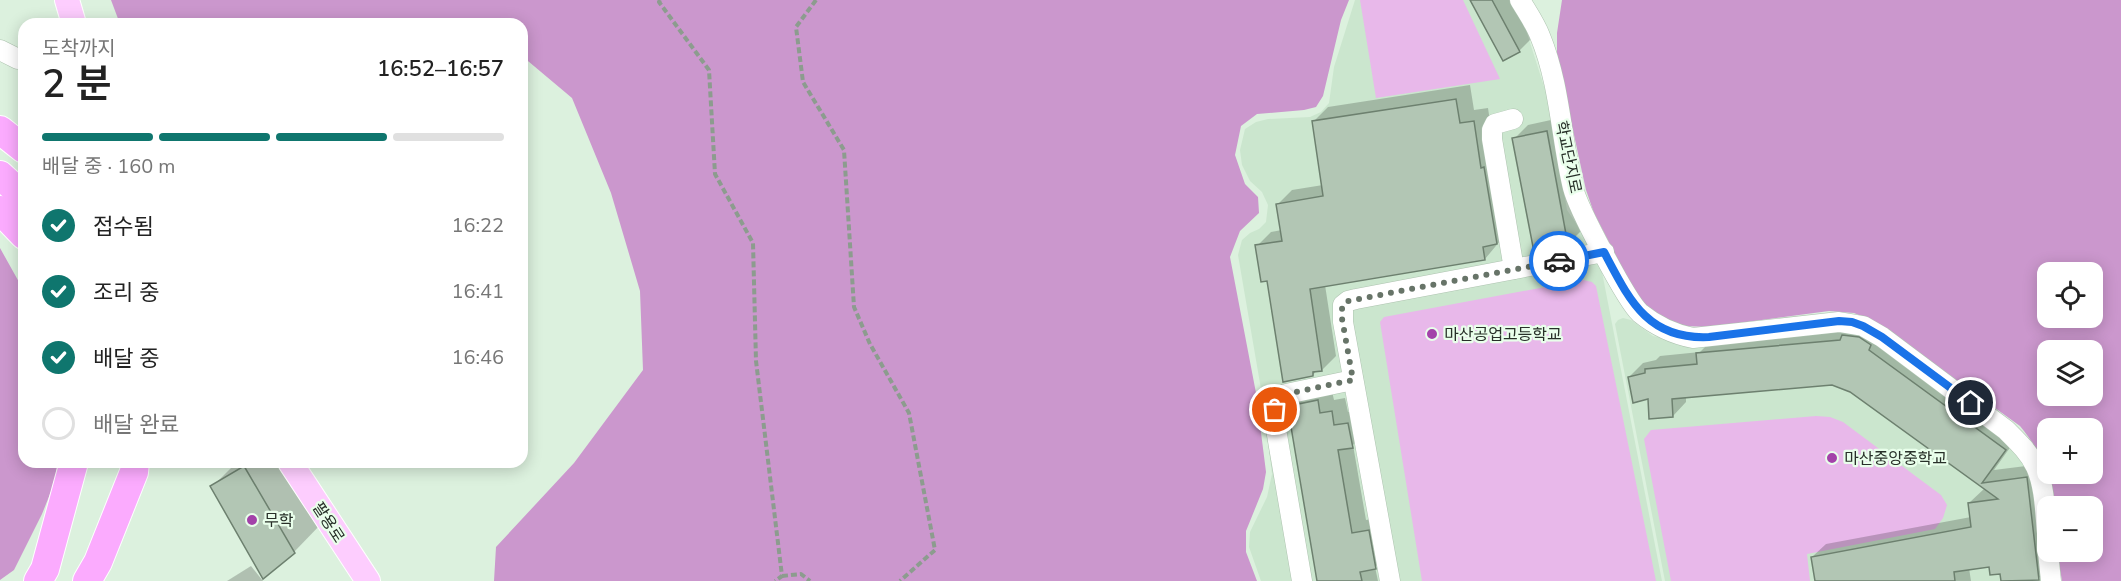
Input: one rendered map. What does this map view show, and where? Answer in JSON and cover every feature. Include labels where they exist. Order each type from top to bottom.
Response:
[{"type":"highway","points":[[0,130],[18,144]]},
{"type":"highway","points":[[0,175],[18,192]]},
{"type":"highway","points":[[0,210],[18,229]]},
{"type":"highway","points":[[38,581],[45,569],[72,468]]},
{"type":"highway","points":[[87,581],[98,562],[136,468]]},
{"type":"highway","points":[[25,581],[63,500]]},
{"type":"main road","points":[[67,0],[72,18]]},
{"type":"main road","name":"팔용로","points":[[294,468],[368,581]]},
{"type":"street","name":"학교단지로","points":[[1520,0],[1541,38],[1553,83],[1573,190],[1584,216],[1639,312],[1659,326],[1676,334],[1693,338],[1839,321],[1863,326],[1882,337],[2006,430],[2023,446],[2037,468],[2043,496]]},
{"type":"street","points":[[0,51],[18,59]]},
{"type":"street","points":[[1513,119],[1495,124],[1492,130],[1514,269]]},
{"type":"street","points":[[1390,581],[1341,313],[1343,305],[1348,301],[1604,252]]},
{"type":"street","points":[[1302,581],[1280,454],[1276,402],[1280,396],[1286,394],[1353,380]]},
{"type":"street","points":[[2049,562],[2051,581]]},
{"type":"path","points":[[660,0],[659,2],[709,70],[715,174],[753,243],[756,361],[782,576]]},
{"type":"path","points":[[816,0],[796,27],[803,82],[844,150],[854,307],[870,344],[909,413],[935,550],[900,581]]},
{"type":"path","points":[[775,581],[782,576],[801,574],[810,581]]},
{"type":"shaded area","points":[[111,0],[1349,0],[1341,20],[1323,96],[1316,107],[1257,114],[1241,126],[1235,155],[1245,184],[1258,197],[1259,213],[1240,231],[1230,257],[1256,393],[1266,472],[1263,489],[1246,531],[1246,552],[1257,581],[494,581],[496,547],[574,463],[643,370],[640,291],[611,193],[572,98],[528,61],[528,18],[118,18]]},
{"type":"shaded area","name":"마산공업고등학교","points":[[1355,0],[1509,0],[1525,27],[1549,102],[1567,210],[1588,241],[1602,272],[1662,581],[1261,581],[1249,547],[1250,532],[1267,497],[1272,474],[1262,395],[1238,255],[1242,240],[1266,222],[1268,205],[1262,192],[1250,181],[1242,165],[1240,150],[1245,129],[1256,122],[1268,119],[1310,117],[1321,112],[1329,103],[1334,67]]},
{"type":"shaded area","points":[[1360,0],[1463,0],[1500,79],[1376,98]]},
{"type":"shaded area","points":[[1562,0],[2121,0],[2121,581],[2062,581],[2059,562],[2103,562],[2103,496],[2050,496],[2048,484],[2103,484],[2103,418],[2037,418],[2037,450],[2020,426],[1876,322],[1854,313],[1829,311],[1710,327],[1684,326],[1664,320],[1647,307],[1632,287],[1594,213],[1586,190],[1557,57],[1557,33]]},
{"type":"shaded area","points":[[0,248],[18,280],[18,468],[57,468],[54,484],[42,514],[14,570],[0,580]]},
{"type":"shaded area","points":[[1583,280],[1592,282],[1596,286],[1656,581],[1422,581],[1380,322],[1384,317]]},
{"type":"shaded area","name":"마산중앙중학교","points":[[1623,318],[1631,320],[1653,336],[1683,342],[1833,329],[1860,331],[2003,438],[2029,467],[2037,526],[2037,562],[2041,562],[2041,581],[1665,581],[1615,324]]},
{"type":"shaded area","points":[[1816,416],[1830,417],[1843,422],[1941,495],[1947,505],[1943,518],[1935,529],[1807,554],[1810,581],[1671,581],[1644,439],[1651,430]]},
{"type":"building","points":[[1470,0],[1492,0],[1520,52],[1503,61]]},
{"type":"building","points":[[1456,99],[1460,123],[1474,121],[1497,244],[1483,247],[1485,260],[1310,289],[1322,371],[1313,372],[1313,376],[1283,382],[1267,281],[1261,282],[1255,245],[1282,241],[1276,204],[1323,196],[1312,121]]},
{"type":"building","points":[[1547,131],[1568,245],[1534,252],[1512,138]]},
{"type":"building","points":[[1842,335],[1859,337],[1871,345],[1869,350],[2006,450],[1982,483],[2027,477],[2039,580],[2001,581],[2000,574],[1990,575],[1989,567],[1954,572],[1955,581],[1815,581],[1811,557],[1971,527],[1968,503],[1998,499],[1850,392],[1832,385],[1672,399],[1673,417],[1649,419],[1648,399],[1633,403],[1628,377],[1645,373],[1645,369],[1697,364],[1696,353],[1840,340]]},
{"type":"building","points":[[1318,400],[1320,413],[1332,411],[1334,425],[1348,423],[1353,448],[1338,450],[1352,533],[1369,530],[1376,569],[1360,572],[1362,581],[1317,581],[1288,409],[1289,406]]},
{"type":"building","name":"무학","points":[[241,468],[245,468],[295,553],[263,579],[210,486]]},
{"type":"way so far","points":[[1275,410],[1280,396],[1353,380],[1341,313],[1343,305],[1348,301],[1559,261]]},
{"type":"place","name":"마산공업고등학교","points":[[1432,334]]},
{"type":"place","name":"마산중앙중학교","points":[[1832,458]]},
{"type":"place","name":"무학","points":[[252,520]]},
{"type":"route","points":[[1559,261],[1604,252],[1639,312],[1659,326],[1676,334],[1693,338],[1839,321],[1852,322],[1882,337],[1971,403]]}]
